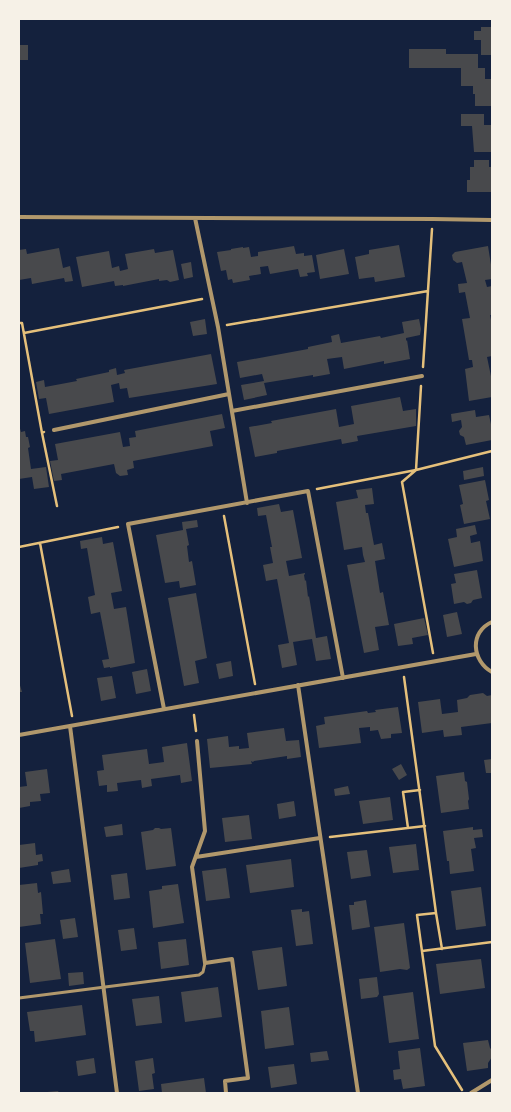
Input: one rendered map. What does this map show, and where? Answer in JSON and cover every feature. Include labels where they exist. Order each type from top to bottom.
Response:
[{"type":"street","points":[[19,217],[492,220]]},
{"type":"street","points":[[195,218],[218,327],[247,503]]},
{"type":"street","points":[[232,411],[422,376]]},
{"type":"street","points":[[54,430],[229,394]]},
{"type":"street","points":[[164,710],[128,524],[308,491],[343,678]]},
{"type":"street","points":[[492,622],[482,630],[477,637],[475,645],[476,654],[479,661],[484,667],[492,672]]},
{"type":"street","points":[[19,735],[476,654]]},
{"type":"street","points":[[298,686],[358,1093]]},
{"type":"street","points":[[72,726],[117,1093]]},
{"type":"street","points":[[197,740],[205,831],[192,867],[205,963],[232,959],[248,1078],[225,1081],[226,1093]]},
{"type":"street","points":[[196,857],[320,838]]},
{"type":"street","points":[[471,1093],[492,1080]]},
{"type":"lane","points":[[19,998],[199,975],[203,972],[205,963]]},
{"type":"path","points":[[433,219],[416,470],[402,482],[434,661]]},
{"type":"path","points":[[218,327],[428,291]]},
{"type":"path","points":[[24,333],[212,297]]},
{"type":"path","points":[[19,323],[22,323],[56,506]]},
{"type":"path","points":[[42,433],[54,430]]},
{"type":"path","points":[[308,491],[416,470],[492,451]]},
{"type":"path","points":[[222,507],[256,693]]},
{"type":"path","points":[[19,547],[128,524]]},
{"type":"path","points":[[40,543],[72,726]]},
{"type":"path","points":[[402,667],[442,949]]},
{"type":"path","points":[[193,704],[197,740]]},
{"type":"path","points":[[408,828],[403,792],[420,790]]},
{"type":"path","points":[[320,838],[424,826]]},
{"type":"path","points":[[436,913],[417,915],[435,1046],[464,1093]]},
{"type":"path","points":[[422,952],[492,942]]},
{"type":"building","points":[[481,27],[492,27],[492,55],[481,55],[481,40],[474,40],[474,31],[481,31]]},
{"type":"building","points":[[19,45],[28,45],[28,60],[19,60]]},
{"type":"building","points":[[409,49],[446,49],[446,54],[478,54],[478,68],[485,68],[485,79],[492,79],[492,106],[475,106],[473,86],[461,86],[461,68],[409,68]]},
{"type":"building","points":[[461,114],[484,114],[484,125],[492,125],[492,152],[474,152],[472,126],[461,126]]},
{"type":"building","points":[[474,160],[489,160],[489,167],[492,167],[492,192],[467,192],[467,180],[470,180],[470,167],[474,167]]},
{"type":"building","points":[[399,245],[405,277],[375,282],[374,277],[359,279],[355,257],[369,254],[369,250]]},
{"type":"building","points":[[294,246],[296,254],[304,253],[304,256],[312,255],[315,272],[307,273],[308,276],[300,277],[298,269],[270,274],[268,266],[260,267],[261,274],[249,276],[250,280],[233,283],[232,279],[228,280],[226,270],[221,271],[217,252],[249,247],[251,257],[258,256],[258,252]]},
{"type":"building","points":[[488,246],[492,279],[485,280],[487,287],[492,286],[492,315],[490,315],[492,325],[492,356],[487,357],[492,381],[492,397],[469,401],[465,369],[473,367],[472,360],[469,360],[462,319],[470,318],[465,292],[459,293],[458,284],[467,283],[462,262],[457,263],[453,260],[452,255],[455,252]]},
{"type":"building","points":[[59,248],[63,268],[70,266],[73,281],[65,282],[64,278],[32,284],[31,278],[19,280],[19,250],[26,249],[27,254]]},
{"type":"building","points":[[154,249],[155,253],[173,250],[179,280],[170,282],[167,280],[159,281],[159,279],[123,286],[115,286],[114,281],[82,287],[76,257],[109,251],[112,268],[119,266],[120,271],[128,269],[125,254]]},
{"type":"building","points":[[344,249],[349,274],[320,279],[316,255]]},
{"type":"building","points":[[191,262],[193,277],[184,279],[181,264]]},
{"type":"building","points":[[205,319],[207,334],[193,336],[190,322]]},
{"type":"building","points":[[419,319],[421,329],[420,335],[406,338],[410,359],[384,364],[384,361],[344,369],[342,357],[327,359],[330,374],[313,377],[313,375],[264,383],[267,395],[244,400],[241,385],[264,381],[262,374],[240,378],[237,362],[308,349],[308,347],[332,342],[331,336],[339,334],[341,343],[380,336],[381,338],[404,333],[402,322]]},
{"type":"building","points":[[211,354],[217,384],[129,398],[127,388],[120,389],[119,383],[111,385],[114,402],[49,414],[46,398],[39,399],[36,382],[44,380],[45,387],[77,381],[76,379],[109,372],[109,370],[116,368],[117,375],[125,373],[124,370]]},
{"type":"building","points":[[400,397],[403,411],[416,409],[416,426],[357,436],[358,441],[342,444],[341,439],[277,451],[277,453],[255,457],[249,427],[272,423],[271,421],[336,409],[339,427],[354,424],[351,406]]},
{"type":"building","points":[[475,410],[476,417],[489,415],[492,429],[492,440],[466,445],[464,437],[460,435],[459,431],[462,427],[461,420],[452,422],[451,414]]},
{"type":"building","points":[[222,414],[225,428],[210,431],[213,446],[133,461],[134,468],[127,470],[128,475],[120,476],[116,473],[114,464],[61,474],[62,480],[54,481],[50,461],[58,460],[55,444],[120,432],[123,447],[130,446],[129,438],[136,437],[135,431]]},
{"type":"building","points":[[19,425],[21,432],[25,431],[26,437],[28,437],[31,469],[46,467],[49,487],[34,489],[32,477],[19,479]]},
{"type":"building","points":[[483,467],[484,476],[464,480],[463,471]]},
{"type":"building","points":[[485,480],[489,500],[486,501],[490,519],[464,524],[460,505],[463,504],[459,485]]},
{"type":"building","points":[[372,488],[374,504],[365,505],[374,545],[382,543],[385,559],[375,561],[380,593],[383,592],[389,625],[375,627],[379,650],[364,653],[347,565],[365,562],[362,547],[344,550],[336,502],[358,498],[356,490]]},
{"type":"building","points":[[279,504],[281,512],[293,510],[302,558],[286,561],[289,576],[305,573],[305,581],[306,580],[316,638],[327,636],[331,659],[316,661],[312,639],[293,642],[297,665],[282,668],[278,645],[289,643],[277,579],[266,581],[263,565],[273,563],[270,547],[272,547],[266,515],[258,516],[257,508]]},
{"type":"building","points":[[197,520],[198,527],[186,529],[189,545],[187,546],[189,562],[192,561],[196,585],[180,588],[179,581],[165,583],[156,535],[183,530],[182,522]]},
{"type":"building","points":[[475,525],[477,534],[470,536],[471,543],[480,541],[483,561],[454,567],[448,539],[457,537],[456,529]]},
{"type":"building","points":[[102,537],[103,544],[113,542],[122,591],[111,593],[114,609],[126,607],[135,663],[110,668],[104,668],[102,660],[109,659],[100,612],[91,614],[88,597],[95,595],[87,548],[81,549],[80,541]]},
{"type":"building","points":[[477,570],[482,598],[473,600],[471,603],[467,604],[464,602],[454,604],[451,584],[456,583],[454,574]]},
{"type":"building","points":[[196,593],[207,658],[195,661],[199,683],[184,686],[168,598]]},
{"type":"building","points":[[457,612],[462,634],[447,637],[443,615]]},
{"type":"building","points":[[424,618],[428,635],[412,638],[413,644],[398,646],[394,624]]},
{"type":"building","points":[[231,661],[233,676],[219,679],[216,664]]},
{"type":"building","points":[[147,669],[151,691],[136,694],[132,672]]},
{"type":"building","points":[[112,676],[116,698],[101,701],[97,678]]},
{"type":"building","points":[[19,682],[22,692],[19,692]]},
{"type":"building","points":[[483,693],[487,696],[492,695],[492,723],[461,727],[462,735],[444,737],[443,730],[422,733],[418,702],[440,699],[442,714],[458,712],[457,700],[467,698],[470,695]]},
{"type":"building","points":[[398,707],[402,733],[391,734],[391,738],[381,739],[378,730],[370,731],[370,727],[359,728],[361,743],[319,748],[316,726],[325,724],[324,717],[367,711],[368,713],[376,712],[375,710]]},
{"type":"building","points":[[284,728],[286,741],[299,740],[301,757],[287,759],[287,756],[253,762],[251,761],[252,764],[210,768],[207,739],[228,736],[229,747],[239,746],[239,749],[249,748],[247,733]]},
{"type":"building","points":[[187,743],[192,781],[181,783],[180,775],[151,779],[152,786],[142,788],[141,780],[117,783],[118,791],[107,792],[107,785],[99,786],[97,771],[104,770],[102,755],[147,749],[149,764],[164,762],[162,747]]},
{"type":"building","points":[[492,759],[492,773],[486,773],[484,760]]},
{"type":"building","points":[[401,764],[407,775],[399,780],[392,769]]},
{"type":"building","points":[[47,769],[50,793],[40,794],[41,801],[30,802],[30,806],[19,808],[19,787],[27,786],[25,772]]},
{"type":"building","points":[[464,772],[465,781],[467,782],[469,809],[441,813],[436,776]]},
{"type":"building","points":[[348,786],[350,794],[335,796],[334,789]]},
{"type":"building","points":[[390,797],[393,820],[363,824],[359,801]]},
{"type":"building","points":[[294,801],[296,816],[279,819],[277,804]]},
{"type":"building","points":[[249,815],[252,839],[225,842],[222,818]]},
{"type":"building","points":[[122,824],[123,835],[106,837],[104,827]]},
{"type":"building","points":[[473,827],[473,830],[482,829],[483,837],[474,838],[476,848],[471,849],[474,871],[450,874],[443,831]]},
{"type":"building","points":[[155,828],[171,828],[176,866],[146,870],[141,832],[153,830]]},
{"type":"building","points":[[35,843],[36,855],[42,854],[43,861],[38,862],[38,865],[19,868],[19,845]]},
{"type":"building","points":[[416,844],[419,870],[393,873],[389,847]]},
{"type":"building","points":[[367,850],[371,876],[351,879],[347,852]]},
{"type":"building","points":[[291,859],[294,887],[250,893],[246,865]]},
{"type":"building","points":[[226,868],[230,898],[206,901],[202,871]]},
{"type":"building","points":[[69,869],[71,882],[53,884],[51,872]]},
{"type":"building","points":[[127,873],[130,898],[114,900],[111,875]]},
{"type":"building","points":[[37,883],[38,893],[41,892],[43,914],[40,914],[41,924],[19,927],[19,885]]},
{"type":"building","points":[[178,884],[184,923],[153,928],[149,891],[162,889],[162,886]]},
{"type":"building","points":[[481,887],[486,926],[456,930],[451,891]]},
{"type":"building","points":[[366,900],[370,927],[352,930],[349,905],[354,905],[354,902]]},
{"type":"building","points":[[302,909],[302,912],[309,911],[313,944],[296,946],[291,910]]},
{"type":"building","points":[[75,918],[78,937],[63,939],[60,920]]},
{"type":"building","points":[[404,923],[410,968],[407,970],[400,969],[380,972],[374,927]]},
{"type":"building","points":[[134,928],[137,949],[121,951],[118,930]]},
{"type":"building","points":[[55,939],[61,979],[30,983],[25,943]]},
{"type":"building","points":[[186,939],[189,965],[161,969],[158,942]]},
{"type":"building","points":[[282,947],[287,986],[258,990],[252,951]]},
{"type":"building","points":[[481,959],[485,988],[440,994],[436,964]]},
{"type":"building","points":[[83,972],[84,984],[69,986],[68,973]]},
{"type":"building","points":[[377,977],[379,994],[377,997],[361,999],[359,979]]},
{"type":"building","points":[[218,987],[222,1017],[185,1022],[181,992]]},
{"type":"building","points":[[413,992],[419,1039],[389,1043],[383,996]]},
{"type":"building","points":[[159,996],[162,1023],[136,1026],[132,999]]},
{"type":"building","points":[[82,1005],[86,1035],[35,1042],[34,1031],[30,1031],[27,1012]]},
{"type":"building","points":[[289,1007],[294,1045],[265,1049],[261,1011]]},
{"type":"building","points":[[488,1040],[492,1050],[492,1057],[488,1063],[488,1068],[467,1071],[463,1043]]},
{"type":"building","points":[[420,1048],[425,1086],[403,1089],[401,1079],[394,1080],[393,1070],[400,1069],[398,1051]]},
{"type":"building","points":[[327,1051],[329,1060],[311,1062],[310,1053]]},
{"type":"building","points":[[94,1058],[96,1073],[78,1076],[76,1061]]},
{"type":"building","points":[[153,1058],[155,1073],[152,1074],[154,1089],[139,1091],[135,1061]]},
{"type":"building","points":[[294,1064],[297,1084],[271,1088],[268,1067]]},
{"type":"building","points":[[204,1078],[206,1093],[162,1093],[161,1084]]},
{"type":"building","points":[[58,1091],[59,1093],[47,1093],[47,1092]]}]
